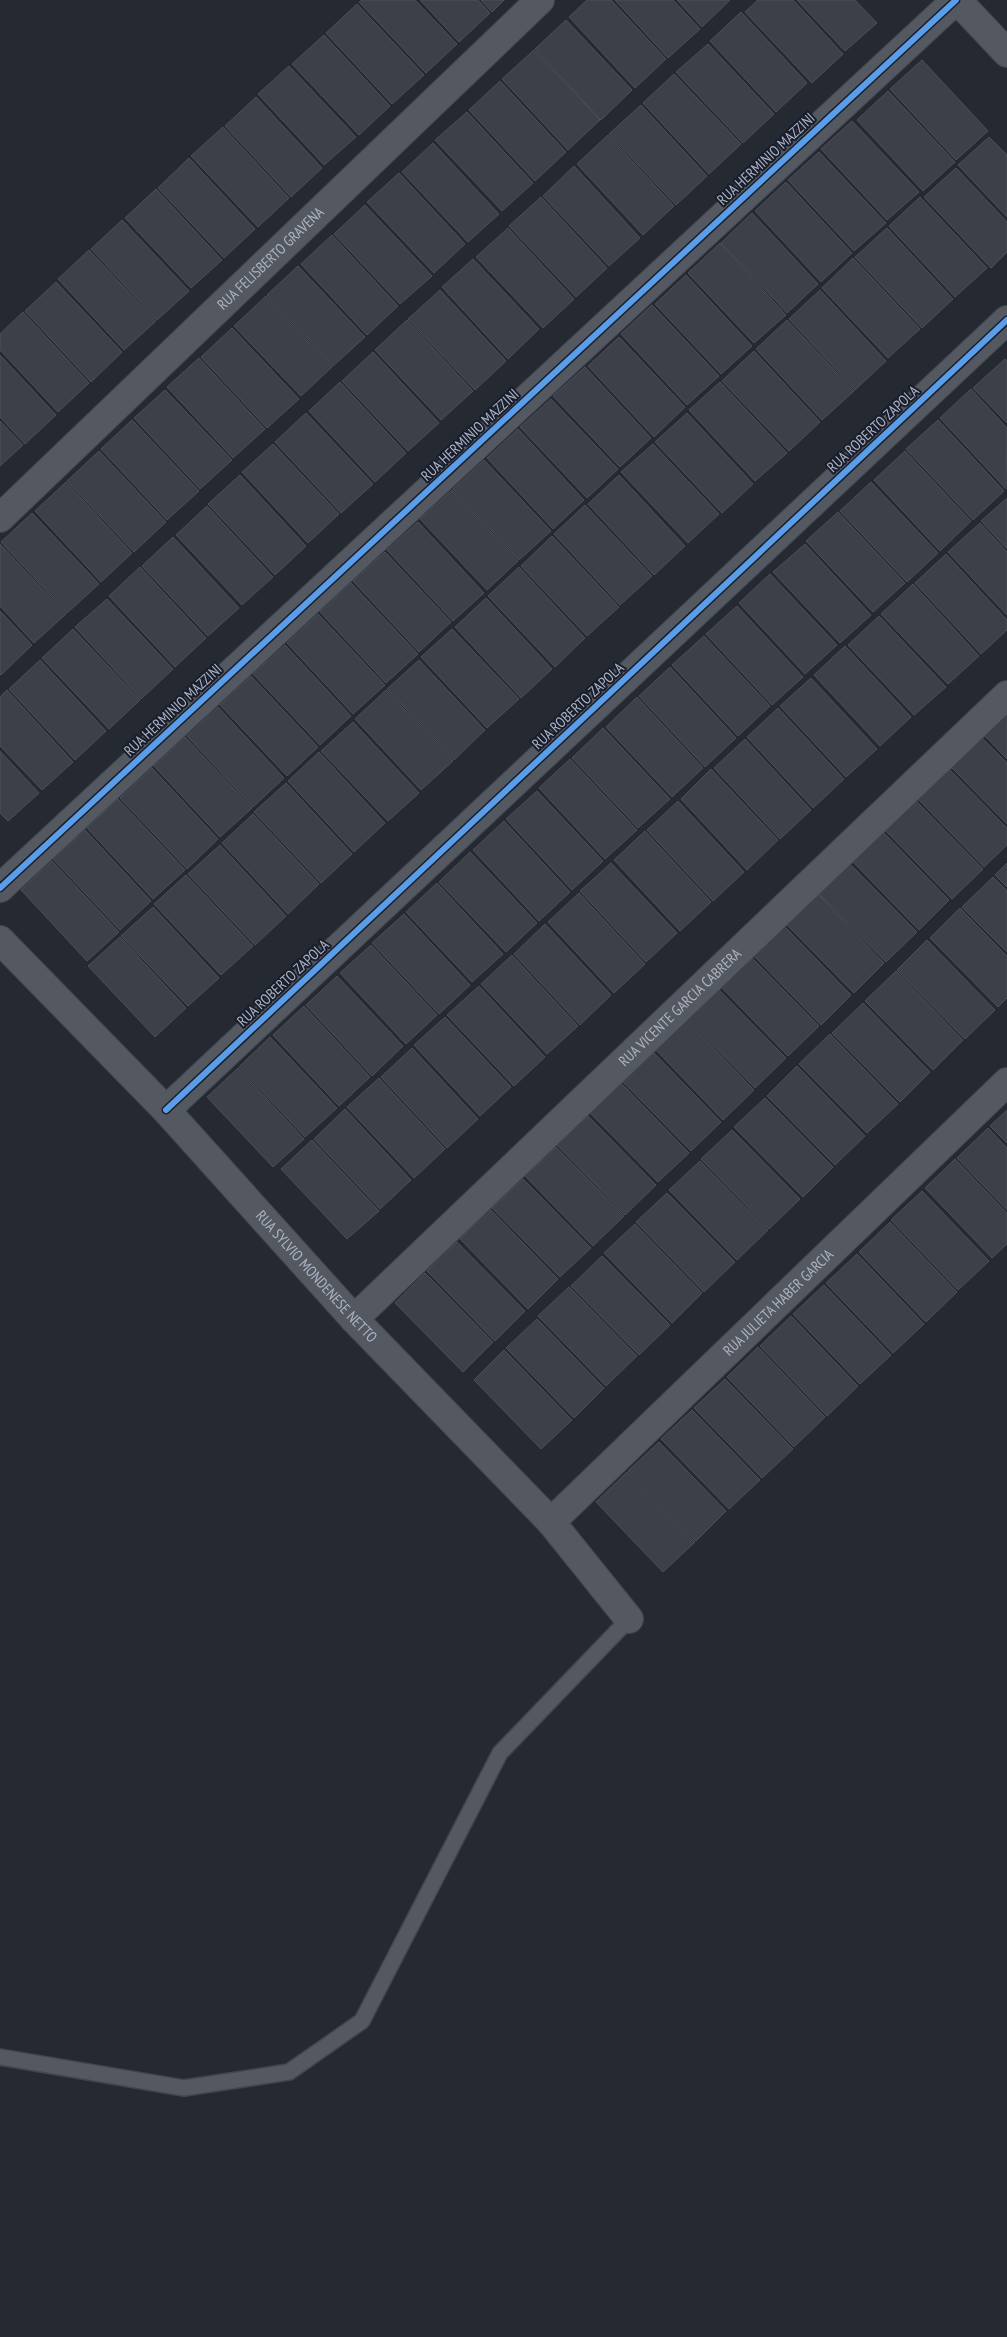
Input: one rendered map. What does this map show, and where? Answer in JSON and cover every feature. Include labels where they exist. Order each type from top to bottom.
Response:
[{"type":"street","name":"RUA FELISBERTO GRAVENA","points":[[0,518],[540,0]]},
{"type":"street","points":[[957,0],[1007,54]]},
{"type":"street","name":"RUA HERMINIO MAZZINI","points":[[0,888],[957,0]]},
{"type":"street","name":"RUA ROBERTO ZAPOLA","points":[[166,1110],[1007,320]]},
{"type":"street","name":"RUA VICENTE GARCIA CABRERA","points":[[354,1319],[1007,696]]},
{"type":"street","name":"RUA SYLVIO MONDENESE NETTO","points":[[0,940],[166,1110],[354,1319],[551,1522],[629,1619]]},
{"type":"street","name":"RUA JULIETA HABER GARCIA","points":[[551,1522],[1007,1082]]},
{"type":"lane","points":[[0,2056],[184,2088],[288,2072],[362,2021],[500,1752],[629,1619]]},
{"type":"building","points":[[362,0],[415,0],[457,44],[426,73],[359,2]]},
{"type":"building","points":[[420,0],[478,0],[490,13],[459,42]]},
{"type":"building","points":[[481,0],[504,0],[492,12]]},
{"type":"building","points":[[587,0],[611,0],[666,59],[635,88],[569,17]]},
{"type":"building","points":[[615,0],[673,0],[700,29],[668,58]]},
{"type":"building","points":[[677,0],[730,0],[702,27]]},
{"type":"building","points":[[758,0],[793,0],[843,54],[812,83],[745,12]]},
{"type":"building","points":[[797,0],[855,0],[877,23],[845,51]]},
{"type":"building","points":[[357,4],[424,75],[392,104],[326,33]]},
{"type":"building","points":[[741,12],[807,83],[776,112],[710,41]]},
{"type":"building","points":[[566,20],[632,90],[601,120],[535,49]]},
{"type":"building","points":[[324,35],[390,106],[359,135],[292,64]]},
{"type":"building","points":[[708,44],[774,114],[743,143],[676,72]]},
{"type":"building","points":[[534,50],[600,120],[568,150],[502,79]]},
{"type":"building","points":[[922,60],[988,131],[956,160],[890,89]]},
{"type":"building","points":[[289,66],[356,137],[324,165],[258,94]]},
{"type":"building","points":[[674,74],[741,144],[709,174],[643,103]]},
{"type":"building","points":[[500,81],[566,152],[535,181],[469,110]]},
{"type":"building","points":[[888,91],[955,162],[923,191],[857,120]]},
{"type":"building","points":[[256,97],[322,168],[291,197],[225,126]]},
{"type":"building","points":[[641,105],[707,176],[676,205],[609,134]]},
{"type":"building","points":[[467,112],[533,183],[502,211],[435,140]]},
{"type":"building","points":[[852,121],[919,192],[887,220],[821,149]]},
{"type":"building","points":[[223,127],[289,198],[258,227],[191,156]]},
{"type":"building","points":[[608,135],[674,206],[643,235],[577,164]]},
{"type":"building","points":[[989,137],[1007,155],[1007,217],[958,165]]},
{"type":"building","points":[[433,143],[499,214],[468,242],[402,172]]},
{"type":"building","points":[[819,152],[886,223],[854,251],[788,180]]},
{"type":"building","points":[[189,158],[255,229],[224,258],[158,188]]},
{"type":"building","points":[[574,166],[640,238],[609,266],[543,196]]},
{"type":"building","points":[[956,168],[1007,222],[1007,252],[991,268],[924,197]]},
{"type":"building","points":[[399,173],[465,244],[434,273],[367,202]]},
{"type":"building","points":[[786,182],[852,253],[821,282],[755,211]]},
{"type":"building","points":[[156,189],[222,260],[191,288],[125,218]]},
{"type":"building","points":[[541,197],[607,268],[576,297],[509,226]]},
{"type":"building","points":[[920,197],[987,268],[955,297],[889,226]]},
{"type":"building","points":[[365,205],[432,276],[400,304],[334,234]]},
{"type":"building","points":[[752,213],[818,284],[787,313],[721,243]]},
{"type":"building","points":[[122,220],[189,291],[157,320],[91,249]]},
{"type":"building","points":[[508,228],[574,299],[543,328],[476,257]]},
{"type":"building","points":[[887,228],[953,299],[922,328],[855,257]]},
{"type":"building","points":[[332,235],[398,306],[367,335],[301,264]]},
{"type":"building","points":[[720,243],[786,315],[754,343],[688,273]]},
{"type":"building","points":[[89,250],[156,321],[124,350],[58,279]]},
{"type":"building","points":[[853,258],[920,329],[888,358],[822,288]]},
{"type":"building","points":[[473,259],[539,329],[508,359],[442,287]]},
{"type":"building","points":[[298,266],[365,337],[333,366],[267,295]]},
{"type":"building","points":[[686,275],[752,346],[721,374],[655,304]]},
{"type":"building","points":[[56,282],[122,352],[91,382],[25,311]]},
{"type":"building","points":[[440,290],[506,361],[475,390],[408,319]]},
{"type":"building","points":[[820,290],[886,361],[855,390],[789,319]]},
{"type":"building","points":[[266,296],[332,367],[301,396],[234,326]]},
{"type":"building","points":[[652,305],[719,376],[687,405],[621,334]]},
{"type":"building","points":[[23,312],[89,383],[58,412],[0,350],[0,334]]},
{"type":"building","points":[[407,320],[473,391],[441,420],[375,350]]},
{"type":"building","points":[[787,320],[854,391],[822,420],[756,349]]},
{"type":"building","points":[[232,328],[299,399],[267,428],[201,357]]},
{"type":"building","points":[[619,337],[685,407],[654,437],[588,366]]},
{"type":"building","points":[[754,351],[820,422],[789,451],[722,381]]},
{"type":"building","points":[[373,352],[439,423],[408,451],[342,381]]},
{"type":"building","points":[[0,355],[56,415],[25,444],[0,417]]},
{"type":"building","points":[[199,358],[265,429],[233,458],[167,387]]},
{"type":"building","points":[[1005,359],[1007,361],[1007,423],[973,388]]},
{"type":"building","points":[[585,367],[651,438],[620,467],[553,396]]},
{"type":"building","points":[[340,382],[406,453],[375,482],[309,411]]},
{"type":"building","points":[[720,382],[787,453],[755,481],[689,410]]},
{"type":"building","points":[[971,389],[1007,428],[1006,489],[940,418]]},
{"type":"building","points":[[165,390],[232,460],[200,489],[134,418]]},
{"type":"building","points":[[551,399],[618,469],[587,498],[520,427]]},
{"type":"building","points":[[306,413],[373,484],[341,513],[275,442]]},
{"type":"building","points":[[687,413],[753,484],[722,513],[655,442]]},
{"type":"building","points":[[132,420],[199,491],[167,520],[101,449]]},
{"type":"building","points":[[938,420],[1004,491],[973,520],[906,449]]},
{"type":"building","points":[[0,421],[23,445],[0,466]]},
{"type":"building","points":[[518,429],[584,500],[553,529],[487,458]]},
{"type":"building","points":[[273,444],[339,514],[308,543],[242,472]]},
{"type":"building","points":[[653,444],[719,514],[688,543],[621,472]]},
{"type":"building","points":[[99,451],[166,522],[134,552],[67,481]]},
{"type":"building","points":[[905,451],[971,521],[940,551],[874,480]]},
{"type":"building","points":[[484,460],[551,531],[519,560],[453,489]]},
{"type":"building","points":[[240,475],[306,546],[275,575],[208,504]]},
{"type":"building","points":[[619,475],[685,546],[654,575],[588,504]]},
{"type":"building","points":[[66,482],[132,553],[101,582],[35,511]]},
{"type":"building","points":[[871,482],[938,553],[907,582],[840,511]]},
{"type":"building","points":[[452,490],[518,561],[487,590],[420,519]]},
{"type":"building","points":[[1007,498],[1007,549],[981,521]]},
{"type":"building","points":[[585,505],[652,576],[620,605],[554,534]]},
{"type":"building","points":[[207,506],[273,577],[242,605],[176,535]]},
{"type":"building","points":[[838,512],[905,583],[873,612],[806,541]]},
{"type":"building","points":[[32,513],[99,584],[67,613],[1,542]]},
{"type":"building","points":[[418,522],[484,593],[453,621],[387,550]]},
{"type":"building","points":[[980,523],[1007,552],[1007,615],[948,552]]},
{"type":"building","points":[[552,536],[619,607],[587,636],[521,566]]},
{"type":"building","points":[[173,537],[239,608],[208,636],[142,566]]},
{"type":"building","points":[[0,544],[66,614],[34,643],[0,606]]},
{"type":"building","points":[[805,544],[871,615],[840,643],[773,572]]},
{"type":"building","points":[[385,552],[451,622],[419,652],[353,581]]},
{"type":"building","points":[[946,554],[1007,620],[1007,630],[981,654],[915,583]]},
{"type":"building","points":[[140,567],[206,638],[175,667],[109,596]]},
{"type":"building","points":[[519,567],[585,638],[555,667],[488,596]]},
{"type":"building","points":[[770,574],[837,645],[805,674],[739,603]]},
{"type":"building","points":[[351,583],[418,654],[386,683],[320,612]]},
{"type":"building","points":[[913,584],[979,656],[948,684],[881,614]]},
{"type":"building","points":[[486,598],[552,669],[521,698],[455,627]]},
{"type":"building","points":[[107,599],[173,669],[141,699],[75,627]]},
{"type":"building","points":[[737,606],[803,677],[772,705],[706,634]]},
{"type":"building","points":[[0,611],[32,645],[1,675],[0,674]]},
{"type":"building","points":[[318,614],[385,685],[353,714],[287,643]]},
{"type":"building","points":[[879,616],[946,687],[914,715],[848,645]]},
{"type":"building","points":[[73,629],[140,700],[109,729],[42,658]]},
{"type":"building","points":[[452,629],[519,699],[487,728],[421,657]]},
{"type":"building","points":[[704,636],[770,706],[738,736],[672,665]]},
{"type":"building","points":[[285,645],[351,716],[320,745],[253,674]]},
{"type":"building","points":[[845,646],[911,717],[880,746],[814,675]]},
{"type":"building","points":[[40,660],[106,731],[75,760],[9,689]]},
{"type":"building","points":[[419,660],[485,730],[454,760],[387,689]]},
{"type":"building","points":[[670,667],[736,738],[705,767],[639,696]]},
{"type":"building","points":[[251,676],[318,747],[287,776],[220,705]]},
{"type":"building","points":[[811,678],[877,749],[846,777],[780,706]]},
{"type":"building","points":[[7,690],[73,762],[42,790],[0,746],[0,697]]},
{"type":"building","points":[[386,690],[453,761],[421,790],[355,719]]},
{"type":"building","points":[[637,697],[703,768],[672,797],[606,727]]},
{"type":"building","points":[[218,707],[284,778],[253,807],[187,736]]},
{"type":"building","points":[[778,708],[844,779],[813,808],[747,737]]},
{"type":"building","points":[[1007,711],[1007,759],[983,734]]},
{"type":"building","points":[[353,722],[419,793],[388,821],[321,751]]},
{"type":"building","points":[[603,728],[670,799],[638,828],[572,758]]},
{"type":"building","points":[[185,737],[252,808],[220,837],[154,766]]},
{"type":"building","points":[[981,737],[1007,763],[1007,824],[950,766]]},
{"type":"building","points":[[745,739],[811,810],[780,839],[714,768]]},
{"type":"building","points":[[0,751],[39,793],[8,821],[0,813]]},
{"type":"building","points":[[319,752],[385,823],[354,852],[288,781]]},
{"type":"building","points":[[570,759],[637,830],[605,859],[539,788]]},
{"type":"building","points":[[152,768],[218,839],[187,869],[120,798]]},
{"type":"building","points":[[948,768],[1007,828],[1007,845],[984,867],[917,798]]},
{"type":"building","points":[[711,769],[778,840],[747,870],[681,799]]},
{"type":"building","points":[[286,783],[352,854],[321,883],[254,812]]},
{"type":"building","points":[[537,791],[603,861],[572,890],[506,819]]},
{"type":"building","points":[[118,799],[185,870],[153,899],[87,828]]},
{"type":"building","points":[[915,800],[983,869],[952,899],[884,829]]},
{"type":"building","points":[[678,801],[744,872],[713,901],[647,830]]},
{"type":"building","points":[[253,814],[319,884],[288,914],[222,843]]},
{"type":"building","points":[[504,821],[570,892],[539,921],[473,850]]},
{"type":"building","points":[[85,830],[151,901],[120,930],[53,859]]},
{"type":"building","points":[[645,831],[711,902],[680,931],[614,860]]},
{"type":"building","points":[[882,831],[949,900],[919,930],[851,860]]},
{"type":"building","points":[[220,845],[286,916],[255,945],[188,874]]},
{"type":"building","points":[[470,852],[537,923],[506,952],[439,882]]},
{"type":"building","points":[[52,861],[119,932],[87,961],[21,890]]},
{"type":"building","points":[[611,863],[677,933],[646,962],[580,891]]},
{"type":"building","points":[[849,863],[917,932],[886,962],[818,893]]},
{"type":"building","points":[[1007,863],[1007,887],[995,875]]},
{"type":"building","points":[[186,875],[253,946],[221,975],[154,904]]},
{"type":"building","points":[[993,877],[1007,891],[1007,952],[962,907]]},
{"type":"building","points":[[437,883],[503,954],[472,982],[406,912]]},
{"type":"building","points":[[579,893],[645,964],[614,993],[548,922]]},
{"type":"building","points":[[817,893],[884,963],[854,993],[786,924]]},
{"type":"building","points":[[153,907],[219,978],[188,1006],[121,936]]},
{"type":"building","points":[[960,908],[1007,956],[1007,998],[998,1007],[930,938]]},
{"type":"building","points":[[404,914],[470,985],[439,1014],[372,943]]},
{"type":"building","points":[[545,924],[611,995],[580,1025],[514,954]]},
{"type":"building","points":[[784,926],[851,995],[821,1025],[753,955]]},
{"type":"building","points":[[120,937],[186,1008],[155,1037],[88,966]]},
{"type":"building","points":[[927,940],[995,1010],[965,1039],[897,970]]},
{"type":"building","points":[[371,945],[437,1015],[406,1044],[340,973]]},
{"type":"building","points":[[512,955],[578,1026],[547,1054],[481,984]]},
{"type":"building","points":[[751,957],[819,1026],[788,1056],[721,987]]},
{"type":"building","points":[[896,971],[963,1040],[933,1070],[865,1001]]},
{"type":"building","points":[[337,976],[403,1046],[372,1076],[306,1005]]},
{"type":"building","points":[[479,986],[545,1057],[514,1086],[447,1015]]},
{"type":"building","points":[[718,989],[786,1058],[755,1088],[688,1019]]},
{"type":"building","points":[[863,1003],[930,1072],[900,1102],[832,1033]]},
{"type":"building","points":[[304,1006],[370,1077],[339,1106],[273,1035]]},
{"type":"building","points":[[445,1017],[511,1087],[480,1116],[414,1045]]},
{"type":"building","points":[[687,1020],[754,1090],[723,1120],[656,1050]]},
{"type":"building","points":[[830,1034],[898,1104],[867,1133],[799,1064]]},
{"type":"building","points":[[270,1037],[337,1108],[305,1137],[239,1067]]},
{"type":"building","points":[[412,1048],[478,1119],[447,1148],[381,1077]]},
{"type":"building","points":[[654,1053],[721,1122],[691,1151],[623,1082]]},
{"type":"building","points":[[797,1066],[865,1136],[835,1165],[767,1096]]},
{"type":"building","points":[[238,1068],[304,1139],[273,1167],[207,1097]]},
{"type":"building","points":[[379,1078],[445,1149],[414,1178],[347,1107]]},
{"type":"building","points":[[621,1083],[689,1153],[658,1182],[590,1113]]},
{"type":"building","points":[[765,1098],[833,1167],[803,1197],[734,1127]]},
{"type":"building","points":[[345,1109],[411,1180],[380,1209],[314,1139]]},
{"type":"building","points":[[1007,1110],[1007,1143],[990,1126]]},
{"type":"building","points":[[588,1116],[656,1185],[625,1215],[557,1145]]},
{"type":"building","points":[[988,1128],[1007,1148],[1007,1210],[957,1158]]},
{"type":"building","points":[[732,1130],[800,1199],[769,1229],[701,1159]]},
{"type":"building","points":[[312,1140],[379,1211],[347,1239],[281,1169]]},
{"type":"building","points":[[556,1147],[624,1216],[593,1246],[525,1176]]},
{"type":"building","points":[[955,1159],[1007,1213],[1007,1244],[992,1258],[925,1188]]},
{"type":"building","points":[[700,1161],[768,1230],[737,1260],[669,1190]]},
{"type":"building","points":[[523,1179],[591,1248],[560,1277],[492,1208]]},
{"type":"building","points":[[922,1191],[989,1261],[958,1290],[891,1220]]},
{"type":"building","points":[[667,1193],[735,1262],[704,1292],[636,1222]]},
{"type":"building","points":[[490,1209],[558,1279],[528,1309],[460,1239]]},
{"type":"building","points":[[890,1222],[957,1292],[926,1322],[859,1252]]},
{"type":"building","points":[[635,1224],[702,1293],[672,1323],[604,1253]]},
{"type":"building","points":[[457,1242],[525,1311],[495,1341],[427,1271]]},
{"type":"building","points":[[857,1254],[924,1324],[893,1353],[826,1283]]},
{"type":"building","points":[[602,1256],[670,1325],[639,1355],[571,1286]]},
{"type":"building","points":[[425,1273],[493,1342],[463,1372],[395,1303]]},
{"type":"building","points":[[824,1285],[891,1355],[860,1384],[793,1314]]},
{"type":"building","points":[[569,1287],[637,1356],[606,1386],[538,1316]]},
{"type":"building","points":[[791,1316],[858,1386],[827,1416],[760,1346]]},
{"type":"building","points":[[537,1319],[604,1388],[574,1418],[506,1348]]},
{"type":"building","points":[[758,1347],[825,1417],[794,1447],[727,1377]]},
{"type":"building","points":[[504,1350],[572,1420],[541,1449],[474,1380]]},
{"type":"building","points":[[725,1379],[793,1449],[762,1478],[694,1408]]},
{"type":"building","points":[[692,1410],[760,1480],[729,1509],[661,1439]]},
{"type":"building","points":[[659,1442],[726,1511],[696,1541],[628,1471]]},
{"type":"building","points":[[627,1472],[695,1542],[663,1572],[596,1502]]},
{"type":"cycle path","points":[[0,888],[956,0]]},
{"type":"cycle path","points":[[166,1110],[1007,320]]}]
